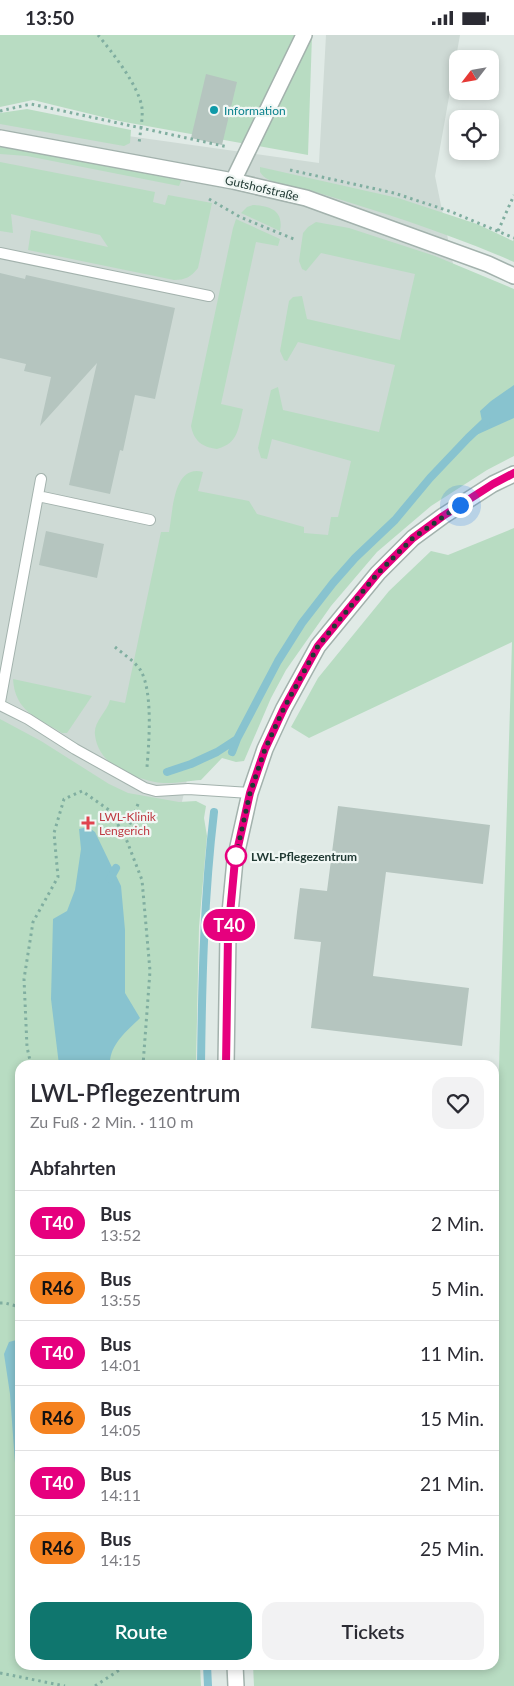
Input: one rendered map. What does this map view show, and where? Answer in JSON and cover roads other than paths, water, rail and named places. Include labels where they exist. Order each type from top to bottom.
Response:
[{"type":"street","points":[[233,181],[304,35]]},
{"type":"street","name":"Gutshofstraße","points":[[0,138],[233,181],[306,198],[488,264],[514,276]]},
{"type":"street","points":[[226,1060],[228,935],[235,860],[250,793],[265,749],[284,708],[318,646],[378,573],[413,538],[443,516],[514,473]]},
{"type":"street","points":[[235,1670],[236,1686]]},
{"type":"lane","points":[[0,253],[209,295]]},
{"type":"lane","points":[[41,479],[0,703],[75,749],[145,788],[156,791],[188,789],[250,793]]},
{"type":"lane","points":[[38,496],[150,520]]},
{"type":"water","points":[[514,385],[514,418],[474,436],[482,421],[480,411]]},
{"type":"water","points":[[88,827],[95,832],[121,886],[125,930],[125,993],[140,1018],[116,1045],[110,1060],[58,1060],[51,999],[53,919],[67,911],[75,890],[81,849],[79,829]]},
{"type":"water","points":[[15,1340],[15,1463],[10,1394],[4,1354],[9,1342]]},
{"type":"waterway","points":[[167,772],[217,752],[237,739],[278,661],[302,623],[333,583],[355,558],[395,520],[430,478],[487,420]]},
{"type":"waterway","points":[[232,752],[237,739]]},
{"type":"waterway","points":[[201,1060],[204,938],[214,812]]},
{"type":"waterway","points":[[110,879],[116,868]]},
{"type":"waterway","points":[[207,1670],[208,1686]]},
{"type":"place","name":"Information","points":[[214,110]]},
{"type":"place","name":"LWL-Klinik Lengerich","points":[[88,823]]},
{"type":"place","name":"LWL-Pflegezentrum","points":[[236,856]]}]
